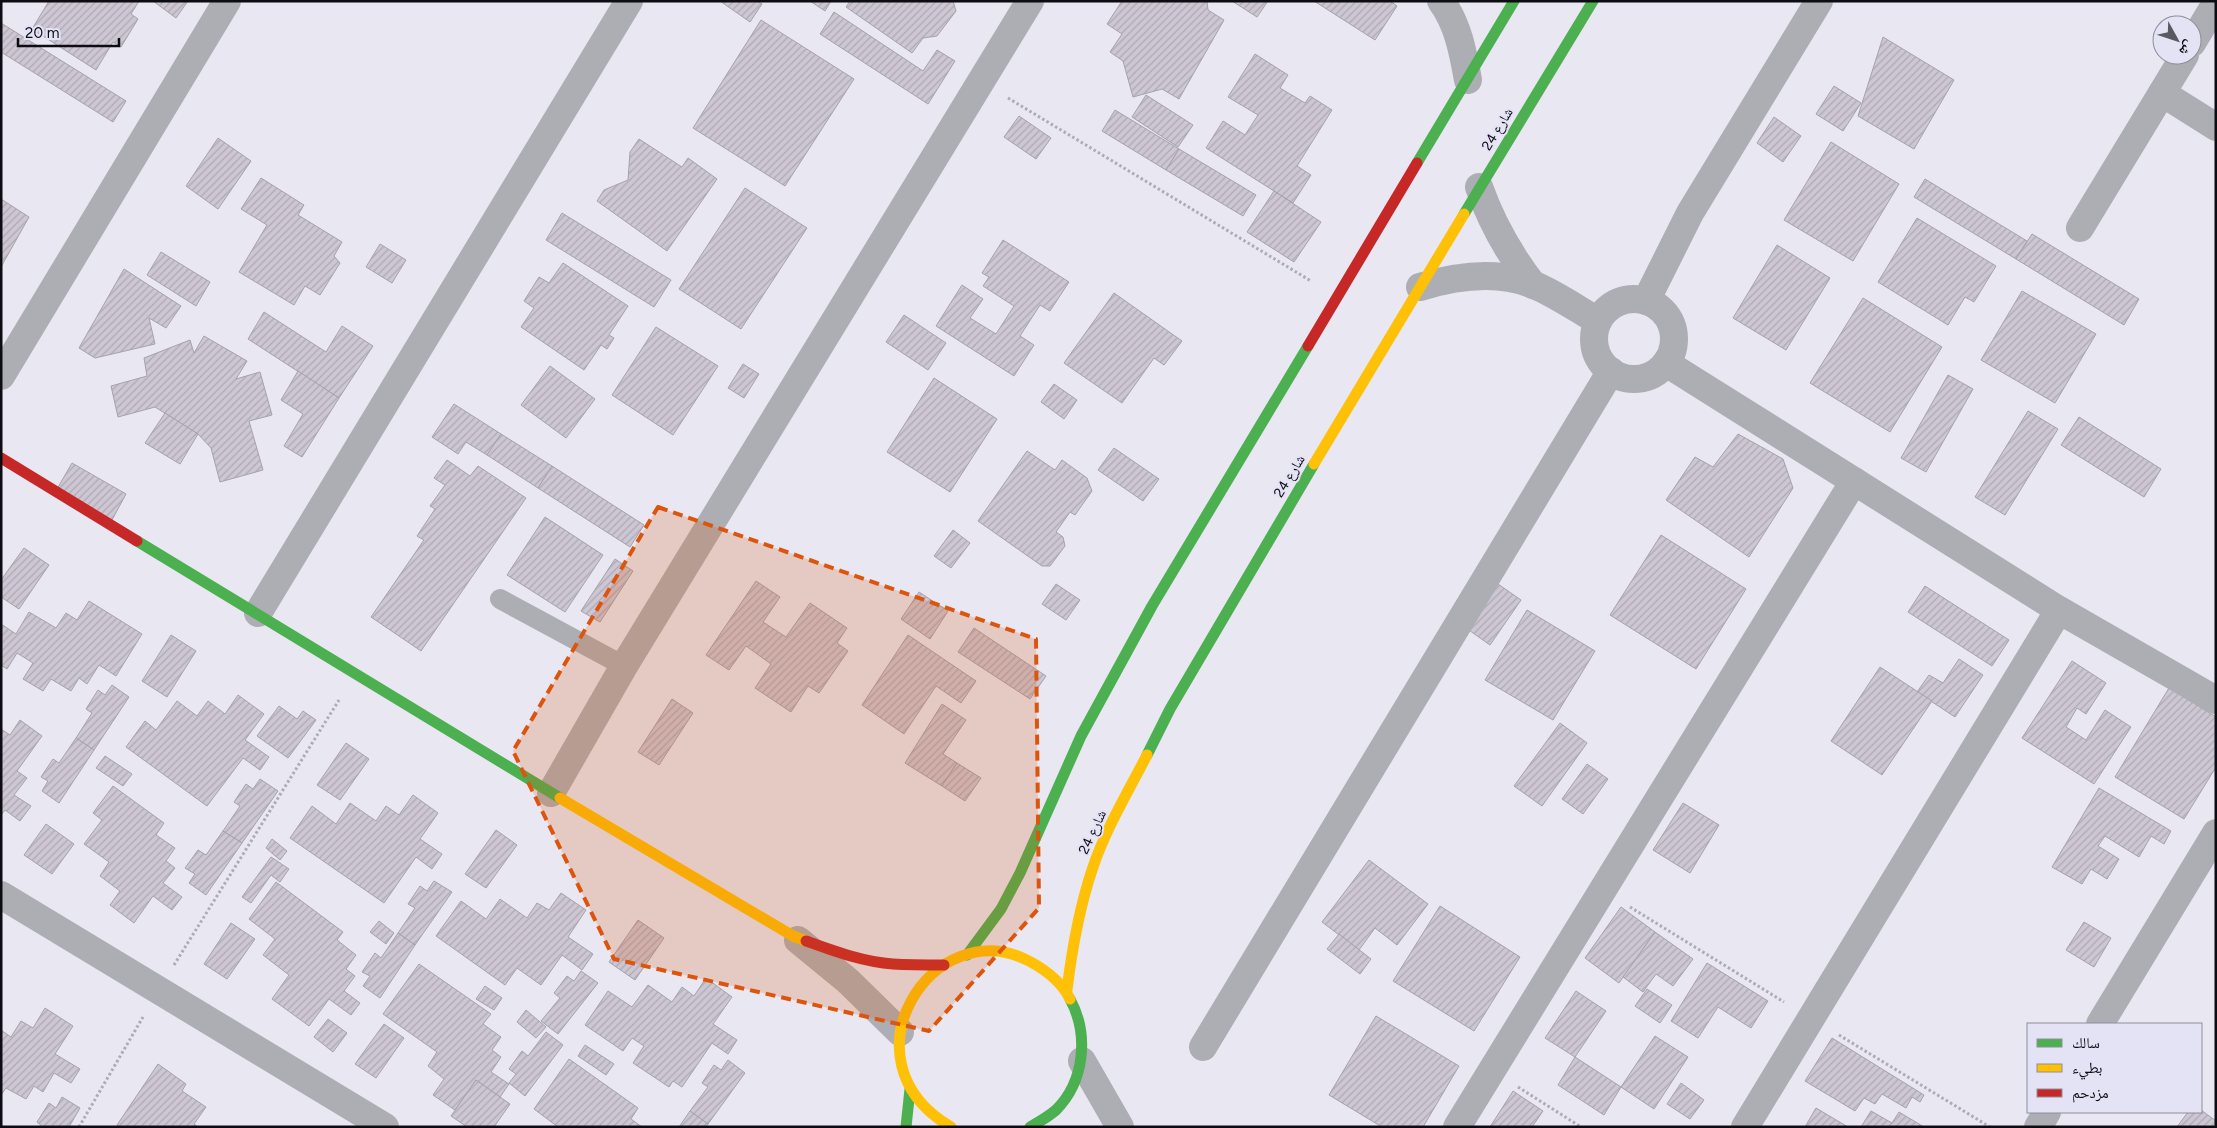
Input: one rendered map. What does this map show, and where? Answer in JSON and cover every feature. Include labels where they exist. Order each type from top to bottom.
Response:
[{"type":"street","points":[[1,376],[227,1]]},
{"type":"street","points":[[258,613],[630,1]]},
{"type":"street","points":[[551,793],[624,666],[1030,1]]},
{"type":"street","points":[[1441,1],[1456,28],[1468,80]]},
{"type":"street","points":[[967,955],[1000,908],[1020,873],[1081,736],[1125,654],[1228,478],[1514,1]]},
{"type":"street","name":"شارع 24","points":[[1067,990],[1075,929],[1092,869],[1170,709],[1420,287],[1593,1]]},
{"type":"street","points":[[1646,301],[1690,213],[1819,1]]},
{"type":"street","points":[[2202,26],[2216,3]]},
{"type":"street","points":[[2080,228],[2179,65]]},
{"type":"street","points":[[2162,93],[2216,127]]},
{"type":"street","points":[[1480,187],[1496,229],[1507,249],[1534,285]]},
{"type":"street","points":[[1420,287],[1442,280],[1480,276],[1511,279],[1534,285],[1598,321]]},
{"type":"street","points":[[1624,300],[1646,301],[1660,309],[1670,321],[1674,332],[1674,343],[1666,363],[1650,376],[1639,379],[1624,377],[1610,372],[1596,354],[1594,331],[1598,321],[1613,304],[1624,300]]},
{"type":"street","points":[[1666,363],[2059,610],[2216,700]]},
{"type":"street","points":[[1203,1047],[1610,372]]},
{"type":"street","points":[[1,458],[551,793],[793,936],[848,981],[900,1032]]},
{"type":"street","points":[[1457,1127],[1854,481]]},
{"type":"street","points":[[1745,1127],[2059,610]]},
{"type":"street","points":[[2101,1023],[2216,832]]},
{"type":"street","points":[[1,895],[385,1127]]},
{"type":"street","points":[[793,936],[841,954],[866,960],[892,964],[944,965]]},
{"type":"street","points":[[952,1127],[941,1122],[924,1107],[910,1089],[902,1071],[899,1051],[900,1032],[908,1006],[923,982],[944,965],[967,955],[989,951],[1012,954],[1033,961],[1052,974],[1067,990],[1076,1006],[1082,1024],[1084,1042],[1082,1061],[1071,1091],[1050,1115],[1030,1127]]},
{"type":"street","points":[[1082,1061],[1120,1127]]},
{"type":"street","points":[[906,1127],[910,1089]]},
{"type":"street","points":[[2038,1127],[2046,1113]]},
{"type":"lane","points":[[500,599],[624,666]]},
{"type":"path","points":[[981,81],[1337,296]]},
{"type":"path","points":[[79,1127],[159,989],[355,674]]},
{"type":"path","points":[[1492,1071],[1581,1127]]},
{"type":"highlighted area","points":[[658,507],[1036,639],[1039,908],[929,1031],[614,959],[513,751]]},
{"type":"building","points":[[49,1],[139,1],[131,14],[138,19],[121,47],[113,42],[96,70],[32,29]]},
{"type":"building","points":[[153,1],[188,1],[176,18]]},
{"type":"building","points":[[720,1],[757,1],[762,4],[750,22]]},
{"type":"building","points":[[810,1],[831,1],[825,11]]},
{"type":"building","points":[[850,1],[953,1],[956,11],[937,36],[923,38],[912,53],[846,7]]},
{"type":"building","points":[[1122,1],[1207,1],[1208,10],[1224,20],[1179,99],[1162,89],[1133,97],[1123,61],[1110,52],[1122,34],[1107,24]]},
{"type":"building","points":[[1232,1],[1268,1],[1257,17]]},
{"type":"building","points":[[1314,1],[1390,1],[1397,6],[1375,40]]},
{"type":"building","points":[[834,12],[923,71],[937,50],[955,61],[928,104],[820,34]]},
{"type":"building","points":[[761,20],[854,79],[785,186],[693,128]]},
{"type":"building","points":[[1,23],[126,101],[113,122],[1,52]]},
{"type":"building","points":[[1883,37],[1954,80],[1914,149],[1858,116]]},
{"type":"building","points":[[1255,54],[1288,75],[1280,88],[1305,103],[1310,96],[1332,110],[1297,166],[1311,175],[1293,203],[1206,148],[1223,121],[1245,135],[1258,115],[1228,97]]},
{"type":"building","points":[[1834,86],[1861,103],[1843,131],[1816,114]]},
{"type":"building","points":[[1146,95],[1193,125],[1178,147],[1132,117]]},
{"type":"building","points":[[1115,110],[1179,149],[1166,170],[1102,131]]},
{"type":"building","points":[[1019,116],[1051,138],[1036,159],[1004,137]]},
{"type":"building","points":[[1774,117],[1801,136],[1783,162],[1757,143]]},
{"type":"building","points":[[218,138],[251,161],[218,209],[186,186]]},
{"type":"building","points":[[639,139],[682,167],[688,158],[717,179],[667,251],[597,201],[604,190],[628,180],[630,152]]},
{"type":"building","points":[[1831,142],[1899,184],[1853,261],[1784,220]]},
{"type":"building","points":[[1179,149],[1256,195],[1243,216],[1166,170]]},
{"type":"building","points":[[261,178],[304,205],[298,215],[342,242],[334,256],[340,263],[320,295],[305,286],[294,305],[239,272],[267,225],[241,209]]},
{"type":"building","points":[[1925,179],[2027,241],[2016,259],[1914,197]]},
{"type":"building","points":[[745,188],[807,228],[741,329],[679,289]]},
{"type":"building","points":[[1274,191],[1321,222],[1294,262],[1247,232]]},
{"type":"building","points":[[1,199],[29,217],[1,267]]},
{"type":"building","points":[[562,213],[671,280],[654,307],[546,240]]},
{"type":"building","points":[[1917,218],[1996,266],[1974,302],[1965,297],[1948,325],[1878,282]]},
{"type":"building","points":[[2032,234],[2139,299],[2124,325],[2016,259]]},
{"type":"building","points":[[1003,240],[1069,282],[1050,311],[1040,305],[1020,336],[1034,345],[1014,376],[936,326],[962,285],[983,299],[970,318],[996,334],[1014,306],[983,286],[989,277],[982,273]]},
{"type":"building","points":[[380,244],[406,260],[392,283],[366,267]]},
{"type":"building","points":[[1777,245],[1830,278],[1786,350],[1733,318]]},
{"type":"building","points":[[161,252],[210,282],[196,306],[147,275]]},
{"type":"building","points":[[563,263],[628,306],[609,335],[614,338],[607,349],[601,345],[584,370],[521,327],[534,308],[524,301],[539,277],[549,283]]},
{"type":"building","points":[[124,269],[181,306],[166,328],[149,318],[155,344],[95,358],[79,348]]},
{"type":"building","points":[[2022,291],[2096,334],[2055,403],[1981,360]]},
{"type":"building","points":[[1114,293],[1182,341],[1164,365],[1154,358],[1122,403],[1064,363]]},
{"type":"building","points":[[1863,298],[1942,347],[1890,432],[1810,383]]},
{"type":"building","points":[[264,312],[326,352],[342,326],[373,346],[339,398],[248,339]]},
{"type":"building","points":[[904,315],[946,343],[928,370],[886,342]]},
{"type":"building","points":[[656,327],[718,366],[673,435],[612,395]]},
{"type":"building","points":[[204,336],[247,361],[236,379],[260,372],[272,415],[249,421],[263,470],[220,482],[211,448],[198,434],[155,407],[118,417],[111,386],[147,376],[144,358],[190,340],[194,353]]},
{"type":"building","points":[[743,364],[759,374],[744,398],[728,388]]},
{"type":"building","points":[[550,366],[595,399],[566,438],[521,405]]},
{"type":"building","points":[[298,371],[339,398],[302,457],[284,446],[303,414],[281,400]]},
{"type":"building","points":[[1948,375],[1973,389],[1926,472],[1901,458]]},
{"type":"building","points":[[934,378],[997,419],[950,492],[887,452]]},
{"type":"building","points":[[1054,384],[1077,400],[1064,419],[1041,402]]},
{"type":"building","points":[[454,404],[501,434],[487,455],[466,442],[458,454],[432,437]]},
{"type":"building","points":[[2028,411],[2058,429],[2005,515],[1975,497]]},
{"type":"building","points":[[165,413],[198,434],[180,464],[145,443]]},
{"type":"building","points":[[2079,417],[2161,469],[2144,497],[2061,445]]},
{"type":"building","points":[[501,434],[552,466],[538,488],[487,455]]},
{"type":"building","points":[[1738,434],[1783,459],[1793,488],[1749,557],[1666,500],[1695,457],[1713,467]]},
{"type":"building","points":[[1114,448],[1159,479],[1143,501],[1098,470]]},
{"type":"building","points":[[1027,451],[1055,470],[1062,460],[1087,478],[1092,491],[1075,515],[1070,512],[1056,532],[1063,537],[1065,546],[1050,566],[1042,566],[978,521]]},
{"type":"building","points":[[447,460],[470,476],[478,466],[526,498],[421,651],[371,617],[424,540],[417,536],[435,509],[430,506],[445,485],[434,478]]},
{"type":"building","points":[[72,463],[126,494],[112,520],[57,489]]},
{"type":"building","points":[[552,466],[644,525],[630,547],[538,488]]},
{"type":"building","points":[[545,517],[603,555],[565,612],[507,575]]},
{"type":"building","points":[[953,530],[970,543],[951,568],[934,556]]},
{"type":"building","points":[[1661,535],[1746,589],[1696,669],[1610,615]]},
{"type":"building","points":[[24,548],[49,565],[19,609],[1,597],[1,580]]},
{"type":"building","points":[[615,559],[633,571],[600,622],[581,611]]},
{"type":"building","points":[[756,581],[780,597],[763,622],[786,637],[810,603],[847,628],[837,643],[848,651],[819,693],[808,686],[791,712],[755,688],[771,664],[746,646],[729,670],[706,655]]},
{"type":"building","points":[[1056,584],[1080,600],[1066,620],[1042,604]]},
{"type":"building","points":[[1498,584],[1521,600],[1490,645],[1466,628]]},
{"type":"building","points":[[1925,586],[2009,640],[1992,666],[1908,612]]},
{"type":"building","points":[[919,592],[948,611],[930,639],[901,619]]},
{"type":"building","points":[[89,601],[142,634],[116,676],[99,665],[87,684],[79,678],[71,691],[51,679],[43,691],[23,679],[33,663],[17,653],[7,669],[1,665],[1,624],[16,634],[29,612],[56,628],[66,613],[77,620]]},
{"type":"building","points":[[1527,610],[1595,651],[1553,720],[1485,680]]},
{"type":"building","points":[[974,628],[1046,676],[1030,699],[958,652]]},
{"type":"building","points":[[171,635],[196,651],[167,697],[142,681]]},
{"type":"building","points":[[908,635],[976,681],[961,703],[936,686],[904,734],[862,705]]},
{"type":"building","points":[[1959,659],[1983,675],[1955,717],[1917,692],[1929,675],[1943,683]]},
{"type":"building","points":[[2072,661],[2106,683],[2086,714],[2077,708],[2066,727],[2086,740],[2105,710],[2131,727],[2094,784],[2022,738]]},
{"type":"building","points":[[1880,667],[1932,701],[1882,775],[1831,741]]},
{"type":"building","points":[[112,685],[129,697],[94,750],[76,738],[92,713],[86,709],[98,690],[105,695]]},
{"type":"building","points":[[2169,688],[2216,717],[2216,767],[2184,819],[2115,777]]},
{"type":"building","points":[[238,695],[264,714],[245,740],[269,757],[260,770],[243,758],[207,806],[126,747],[145,721],[156,730],[177,701],[197,716],[208,701],[225,714]]},
{"type":"building","points":[[672,699],[693,713],[659,765],[638,752]]},
{"type":"building","points":[[942,704],[966,720],[943,754],[957,763],[942,786],[905,763]]},
{"type":"building","points":[[279,706],[297,719],[303,711],[316,720],[288,758],[257,736]]},
{"type":"building","points":[[20,720],[42,736],[17,771],[27,778],[14,795],[31,806],[20,821],[5,810],[1,815],[1,729],[10,735]]},
{"type":"building","points":[[1560,723],[1587,743],[1542,806],[1514,786]]},
{"type":"building","points":[[76,738],[94,750],[59,803],[42,791],[48,781],[41,777],[53,759],[59,763]]},
{"type":"building","points":[[346,743],[369,759],[340,800],[317,785]]},
{"type":"building","points":[[105,756],[132,774],[123,786],[96,768]]},
{"type":"building","points":[[957,763],[981,778],[965,801],[942,786]]},
{"type":"building","points":[[1587,764],[1608,779],[1583,814],[1562,799]]},
{"type":"building","points":[[260,779],[278,791],[242,843],[223,831],[240,806],[234,802],[246,784],[253,789]]},
{"type":"building","points":[[113,786],[164,823],[156,835],[175,848],[166,861],[175,868],[163,883],[182,897],[172,910],[153,896],[134,923],[110,905],[120,891],[100,876],[109,862],[84,844],[102,820],[93,813]]},
{"type":"building","points":[[2099,788],[2171,831],[2164,844],[2151,836],[2139,857],[2105,836],[2098,846],[2119,859],[2107,879],[2091,869],[2082,884],[2052,867]]},
{"type":"building","points":[[413,795],[438,813],[420,839],[442,854],[432,869],[416,857],[384,903],[290,838],[312,806],[336,824],[350,803],[376,821],[386,806],[399,815]]},
{"type":"building","points":[[1683,803],[1719,825],[1690,873],[1653,850]]},
{"type":"building","points":[[46,824],[74,844],[52,874],[24,855]]},
{"type":"building","points":[[496,830],[517,845],[486,888],[465,874]]},
{"type":"building","points":[[223,831],[242,843],[206,895],[189,883],[195,874],[185,868],[198,850],[206,855]]},
{"type":"building","points":[[272,839],[287,851],[280,860],[266,848]]},
{"type":"building","points":[[271,857],[289,869],[280,882],[271,875],[251,903],[242,897]]},
{"type":"building","points":[[1369,860],[1428,904],[1397,945],[1375,928],[1359,950],[1322,922]]},
{"type":"building","points":[[434,881],[452,892],[415,945],[398,933],[415,908],[408,904],[420,886],[427,891]]},
{"type":"building","points":[[276,882],[343,932],[337,940],[356,955],[346,969],[355,976],[344,991],[360,1003],[351,1015],[329,999],[309,1026],[272,999],[289,975],[263,955],[275,939],[249,919]]},
{"type":"building","points":[[561,893],[586,910],[568,937],[593,954],[582,970],[562,955],[541,985],[517,968],[505,985],[436,936],[461,901],[486,919],[500,899],[527,918],[537,903],[549,910]]},
{"type":"building","points":[[1440,906],[1520,957],[1474,1031],[1393,981]]},
{"type":"building","points":[[1621,907],[1655,932],[1619,983],[1585,958]]},
{"type":"building","points":[[638,920],[664,938],[635,980],[609,962]]},
{"type":"building","points":[[379,921],[394,933],[386,944],[370,932]]},
{"type":"building","points":[[2084,922],[2111,938],[2094,967],[2066,950]]},
{"type":"building","points":[[231,923],[255,939],[227,979],[204,964]]},
{"type":"building","points":[[1655,932],[1693,959],[1673,986],[1656,974],[1643,992],[1623,977]]},
{"type":"building","points":[[398,933],[415,945],[380,998],[363,986],[370,976],[362,972],[375,953],[381,958]]},
{"type":"building","points":[[1339,934],[1371,959],[1360,974],[1327,949]]},
{"type":"building","points":[[1707,963],[1768,1001],[1751,1028],[1718,1007],[1698,1038],[1671,1021]]},
{"type":"building","points":[[419,964],[491,1014],[483,1024],[501,1037],[492,1050],[501,1057],[491,1072],[509,1084],[500,1097],[476,1080],[455,1110],[433,1095],[444,1079],[428,1066],[437,1052],[383,1014]]},
{"type":"building","points":[[581,971],[598,983],[558,1034],[541,1021],[560,998],[554,993],[567,976],[574,981]]},
{"type":"building","points":[[706,978],[732,997],[713,1024],[737,1040],[728,1054],[712,1043],[682,1087],[673,1081],[669,1087],[633,1063],[644,1046],[632,1038],[623,1051],[585,1025],[608,991],[632,1007],[648,985],[672,1002],[682,987],[694,996]]},
{"type":"building","points":[[485,986],[502,998],[494,1010],[476,999]]},
{"type":"building","points":[[1647,989],[1672,1005],[1660,1023],[1635,1006]]},
{"type":"building","points":[[1576,991],[1606,1011],[1575,1057],[1545,1038]]},
{"type":"building","points":[[45,1008],[73,1026],[55,1054],[80,1069],[71,1083],[54,1073],[43,1092],[34,1086],[26,1099],[6,1088],[1,1095],[1,1030],[11,1037],[21,1021],[33,1028]]},
{"type":"building","points":[[526,1010],[546,1027],[536,1038],[517,1022]]},
{"type":"building","points":[[1376,1016],[1459,1066],[1423,1127],[1382,1127],[1329,1095]]},
{"type":"building","points":[[328,1019],[347,1033],[333,1052],[314,1037]]},
{"type":"building","points":[[384,1024],[404,1038],[376,1078],[355,1064]]},
{"type":"building","points":[[546,1032],[563,1045],[525,1096],[509,1083],[516,1074],[509,1069],[522,1051],[528,1056]]},
{"type":"building","points":[[1655,1036],[1688,1057],[1654,1109],[1621,1087]]},
{"type":"building","points":[[1832,1038],[1924,1095],[1920,1102],[1912,1097],[1906,1108],[1882,1094],[1875,1104],[1864,1098],[1855,1111],[1805,1081]]},
{"type":"building","points":[[585,1045],[614,1064],[606,1075],[578,1056]]},
{"type":"building","points":[[1575,1057],[1621,1087],[1604,1115],[1558,1085]]},
{"type":"building","points":[[569,1059],[638,1108],[631,1119],[642,1127],[558,1127],[534,1109]]},
{"type":"building","points":[[728,1060],[745,1073],[708,1124],[690,1111],[708,1087],[702,1083],[714,1065],[721,1070]]},
{"type":"building","points":[[158,1064],[186,1084],[182,1091],[206,1107],[194,1124],[198,1127],[120,1127],[117,1125]]},
{"type":"building","points":[[476,1080],[510,1104],[494,1127],[467,1127],[451,1116]]},
{"type":"building","points":[[1681,1083],[1704,1100],[1690,1119],[1667,1104]]},
{"type":"building","points":[[1513,1091],[1543,1111],[1532,1127],[1490,1127]]},
{"type":"building","points":[[62,1097],[80,1108],[69,1127],[43,1127],[37,1122],[49,1103],[56,1108]]},
{"type":"building","points":[[1816,1108],[1848,1127],[1805,1127]]},
{"type":"building","points":[[690,1111],[708,1124],[706,1127],[679,1127]]},
{"type":"building","points":[[1871,1111],[1892,1123],[1899,1112],[1924,1127],[1861,1127]]},
{"type":"building","points":[[2202,1111],[2216,1121],[2216,1127],[2177,1127],[2187,1113],[2202,1113]]},
{"type":"traffic: fast","points":[[1417,163],[1514,1]]},
{"type":"traffic: fast","points":[[1464,214],[1593,1]]},
{"type":"traffic: fast","points":[[967,955],[1001,909],[1020,873],[1081,736],[1152,606],[1308,346]]},
{"type":"traffic: fast","points":[[1147,755],[1170,709],[1314,464]]},
{"type":"traffic: fast","points":[[137,541],[560,798]]},
{"type":"traffic: fast","points":[[1030,1127],[1056,1110],[1066,1098],[1078,1071],[1082,1042],[1080,1027],[1070,999]]},
{"type":"traffic: fast","points":[[906,1127],[910,1089]]},
{"type":"traffic: slow","points":[[1314,464],[1464,214]]},
{"type":"traffic: slow","points":[[1067,990],[1076,929],[1097,855],[1147,755]]},
{"type":"traffic: slow","points":[[560,798],[793,936],[806,941]]},
{"type":"traffic: slow","points":[[951,1127],[918,1099],[902,1066],[901,1032],[912,1000],[933,974],[961,956],[994,951],[1029,961],[1041,968],[1058,981],[1070,999]]},
{"type":"traffic: jam","points":[[1308,346],[1417,163]]},
{"type":"traffic: jam","points":[[1,458],[137,541]]},
{"type":"traffic: jam","points":[[806,941],[849,956],[871,961],[893,964],[944,965]]}]
